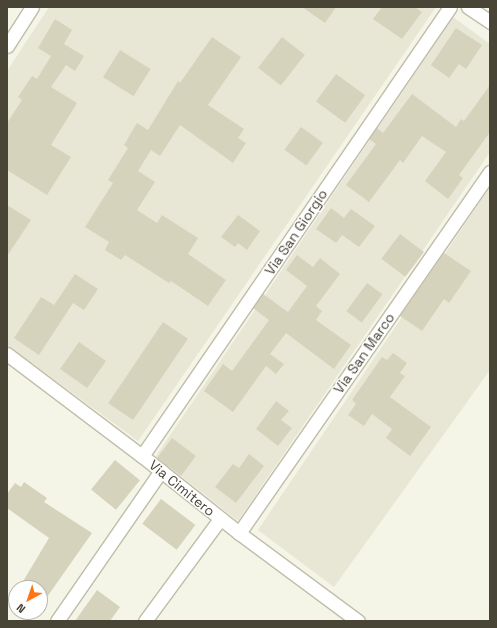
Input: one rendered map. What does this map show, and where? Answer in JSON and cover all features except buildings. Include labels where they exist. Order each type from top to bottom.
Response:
[{"type":"street","points":[[7,46],[32,7]]},
{"type":"street","name":"Via San Giorgio","points":[[142,456],[450,7]]},
{"type":"street","points":[[468,7],[490,22]]},
{"type":"street","name":"Via San Marco","points":[[239,534],[490,172]]},
{"type":"street","name":"Via Cimitero","points":[[7,354],[142,456],[239,534],[358,621]]},
{"type":"street","points":[[57,621],[161,471]]},
{"type":"street","points":[[145,621],[220,519]]},
{"type":"shaded area","points":[[49,7],[436,7],[138,441],[7,345],[7,71]]},
{"type":"shaded area","points":[[453,17],[490,44],[490,152],[238,521],[156,456]]},
{"type":"shaded area","points":[[490,187],[490,370],[334,587],[258,530]]}]
